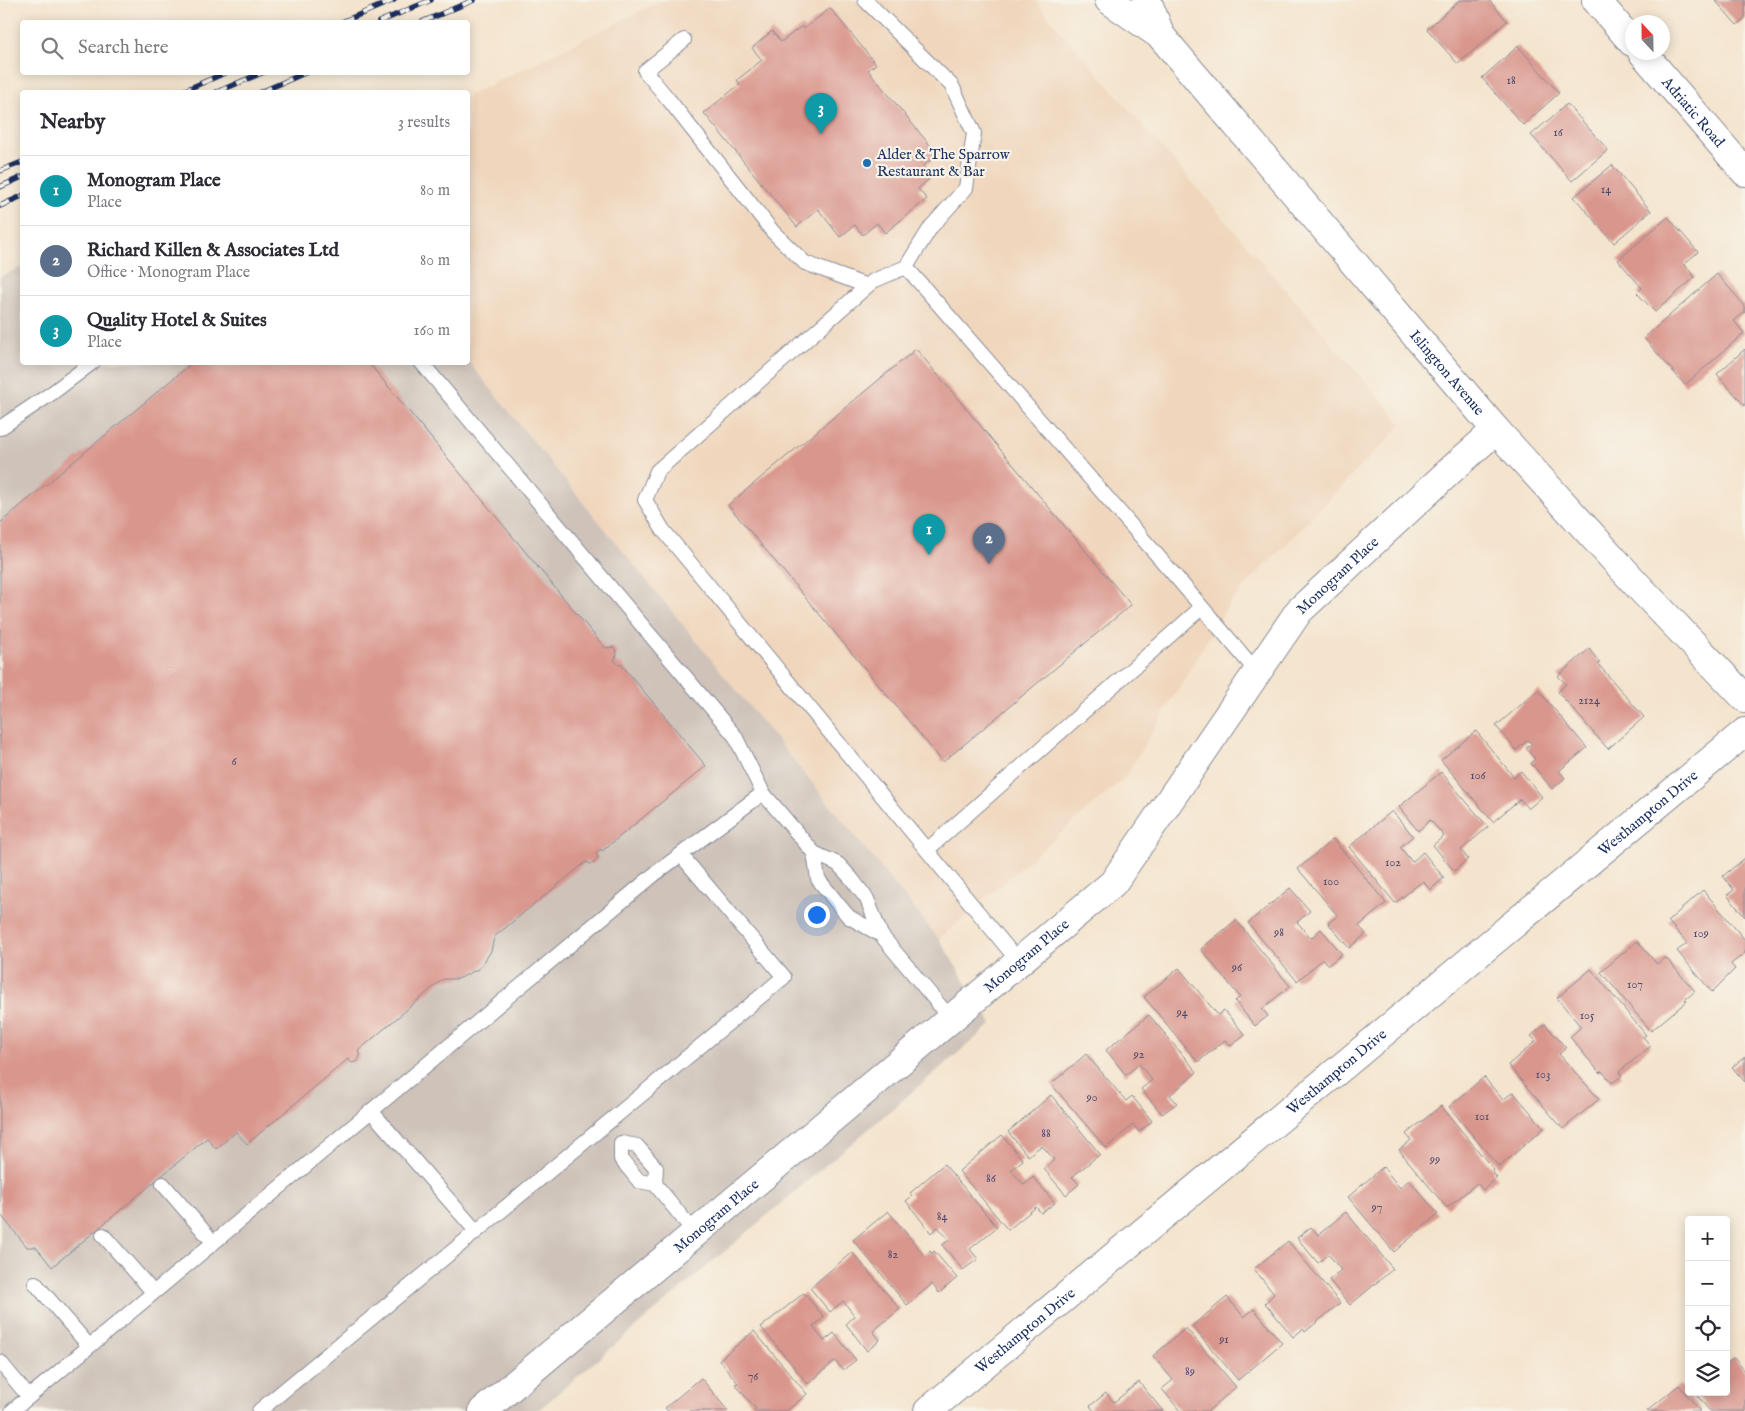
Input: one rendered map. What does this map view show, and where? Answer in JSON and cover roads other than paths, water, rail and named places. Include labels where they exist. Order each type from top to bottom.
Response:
[{"type":"street","name":"Islington Avenue","points":[[1109,0],[1161,36],[1496,430],[1639,587],[1745,698]]},
{"type":"street","name":"Islington Avenue","points":[[1147,0],[1161,36]]},
{"type":"street","points":[[1596,0],[1625,34]]},
{"type":"street","name":"Adriatic Road","points":[[1649,60],[1745,172]]},
{"type":"street","name":"Monogram Place","points":[[482,1411],[1113,883],[1299,611],[1496,430]]},
{"type":"street","name":"Westhampton Drive","points":[[928,1411],[1745,732]]},
{"type":"lane","points":[[865,0],[952,86],[974,133],[966,188],[931,227],[906,267],[873,281],[656,471],[645,500],[663,530],[1019,962]]},
{"type":"lane","points":[[684,40],[645,72],[773,232],[805,264],[867,286]]},
{"type":"lane","points":[[906,267],[1256,672]]},
{"type":"lane","points":[[0,428],[89,365]]},
{"type":"lane","points":[[424,365],[735,736],[763,793],[814,853],[838,864],[851,878],[867,899],[881,934],[951,1019]]},
{"type":"lane","points":[[926,850],[1202,608]]},
{"type":"lane","points":[[12,1411],[656,873],[763,793]]},
{"type":"lane","points":[[814,853],[818,879],[842,909],[849,917],[881,934]]},
{"type":"lane","points":[[260,1411],[784,977],[681,854]]},
{"type":"lane","points":[[371,1111],[476,1231]]},
{"type":"lane","points":[[606,1124],[621,1142],[637,1146],[656,1168],[655,1184]]},
{"type":"lane","points":[[621,1142],[621,1159],[633,1174],[639,1181],[655,1184],[695,1233]]},
{"type":"lane","points":[[163,1184],[213,1242]]},
{"type":"lane","points":[[103,1235],[153,1292]]},
{"type":"lane","points":[[35,1283],[89,1346]]},
{"type":"lane","points":[[0,1362],[29,1397]]},
{"type":"railway","points":[[347,20],[394,0]]},
{"type":"railway","points":[[384,20],[431,0]]},
{"type":"railway","points":[[427,20],[474,0]]},
{"type":"railway","points":[[186,90],[220,75]]},
{"type":"railway","points":[[222,90],[257,75]]},
{"type":"railway","points":[[266,90],[300,75]]},
{"type":"railway","points":[[0,171],[20,163]]},
{"type":"railway","points":[[0,187],[20,178]]},
{"type":"railway","points":[[0,206],[20,197]]},
{"type":"place","name":"Quality Hotel & Suites","points":[[821,134]]},
{"type":"place","name":"Alder & The Sparrow Restaurant & Bar","points":[[867,163]]},
{"type":"place","name":"Monogram Place","points":[[929,555]]},
{"type":"place","name":"Richard Killen & Associates Ltd","points":[[989,564]]}]
